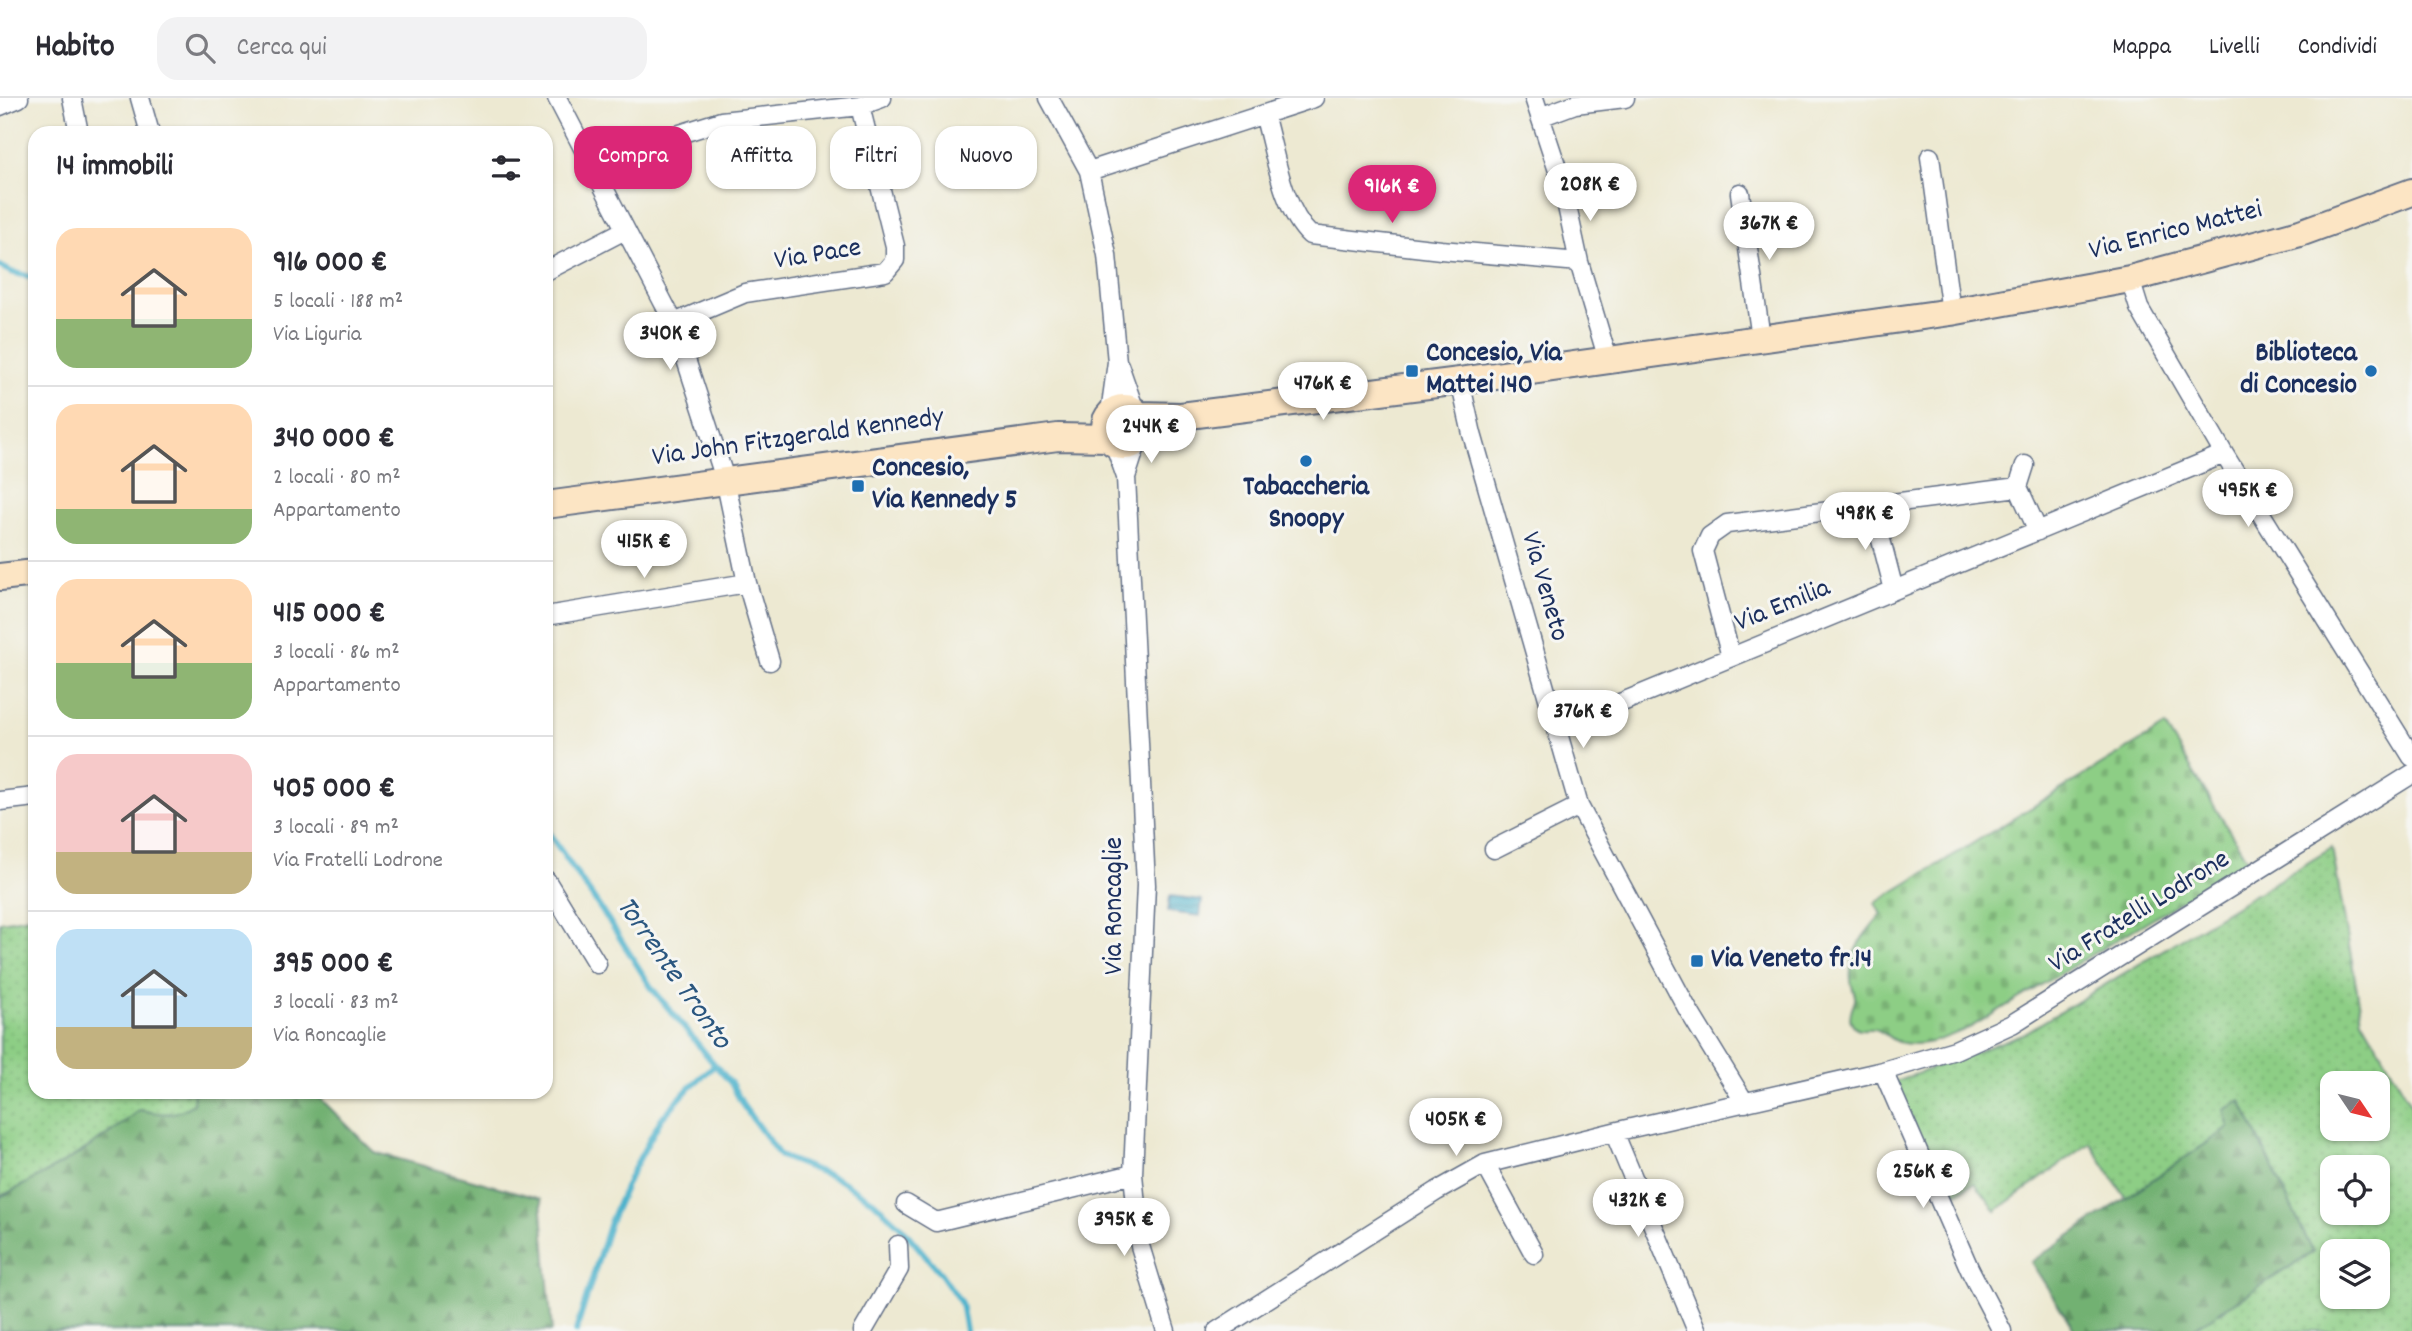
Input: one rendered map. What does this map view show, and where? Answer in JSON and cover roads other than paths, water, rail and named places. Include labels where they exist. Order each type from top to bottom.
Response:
[{"type":"street","points":[[0,106],[19,98]]},
{"type":"street","points":[[72,98],[78,126]]},
{"type":"street","points":[[140,98],[148,126]]},
{"type":"street","points":[[557,98],[574,132]]},
{"type":"street","points":[[692,130],[721,121],[860,106],[882,98]]},
{"type":"street","points":[[1049,98],[1089,171],[1107,255],[1124,427]]},
{"type":"street","points":[[1089,171],[1314,98]]},
{"type":"street","points":[[1534,98],[1562,183],[1579,262],[1608,360]]},
{"type":"street","points":[[1540,117],[1575,104],[1625,98]]},
{"type":"street","name":"Via Pace","points":[[674,323],[745,293],[885,272],[895,260],[895,246],[860,106]]},
{"type":"street","points":[[1264,114],[1290,205],[1299,225],[1311,235],[1579,262]]},
{"type":"street","points":[[1930,157],[1951,312]]},
{"type":"street","points":[[603,189],[674,323],[725,480],[747,583],[769,662]]},
{"type":"street","name":"Via Enrico Mattei","points":[[1124,427],[1181,416],[1460,381],[1951,312],[2130,279],[2300,233],[2412,192]]},
{"type":"street","points":[[1740,193],[1761,338]]},
{"type":"street","points":[[553,267],[625,230]]},
{"type":"street","points":[[2130,279],[2139,308],[2224,454],[2412,757]]},
{"type":"street","name":"Via Veneto","points":[[1460,381],[1472,434],[1579,806],[1687,1008],[1745,1103]]},
{"type":"street","name":"Via John Fitzgerald Kennedy","points":[[553,504],[1124,427]]},
{"type":"street","name":"Via Roncaglie","points":[[1124,427],[1146,884],[1133,1174],[1140,1246],[1166,1331]]},
{"type":"street","name":"Via Emilia","points":[[1556,729],[2224,454]]},
{"type":"street","points":[[2025,465],[2018,487],[2038,530]]},
{"type":"street","points":[[1731,657],[1703,551],[1710,536],[1727,524],[2018,487]]},
{"type":"street","points":[[1872,505],[1894,590]]},
{"type":"street","points":[[0,577],[28,574]]},
{"type":"street","points":[[553,615],[747,583]]},
{"type":"street","name":"Via Fratelli Lodrone","points":[[1217,1331],[1437,1191],[1485,1164],[1883,1071],[1955,1050],[2012,1024],[2412,774]]},
{"type":"street","points":[[0,801],[28,798]]},
{"type":"street","points":[[1494,849],[1579,806]]},
{"type":"street","points":[[553,892],[597,964]]},
{"type":"street","points":[[1883,1071],[1970,1270],[2002,1331]]},
{"type":"street","points":[[1614,1132],[1696,1331]]},
{"type":"street","points":[[1485,1164],[1534,1254]]},
{"type":"street","points":[[906,1205],[922,1220],[936,1222],[1133,1174]]},
{"type":"street","points":[[863,1331],[899,1269],[898,1245]]},
{"type":"water","points":[[1170,896],[1202,900],[1200,916],[1168,912]]},
{"type":"waterway","name":"Torrente Tronto","points":[[0,266],[28,276]]},
{"type":"waterway","name":"Torrente Tronto","points":[[553,839],[651,987],[715,1065],[690,1087],[661,1119],[631,1174],[610,1222],[576,1331]]},
{"type":"waterway","points":[[715,1065],[731,1083],[744,1107],[780,1156],[836,1178],[873,1201],[902,1228],[941,1274],[961,1303],[966,1331]]},
{"type":"place","name":"Concesio, Via Mattei 140","points":[[1412,371]]},
{"type":"place","name":"Biblioteca di Concesio","points":[[2371,371]]},
{"type":"place","name":"Tabaccheria Snoopy","points":[[1306,461]]},
{"type":"place","name":"Concesio, Via Kennedy 5","points":[[858,486]]},
{"type":"place","name":"Via Veneto fr.14","points":[[1697,961]]}]
